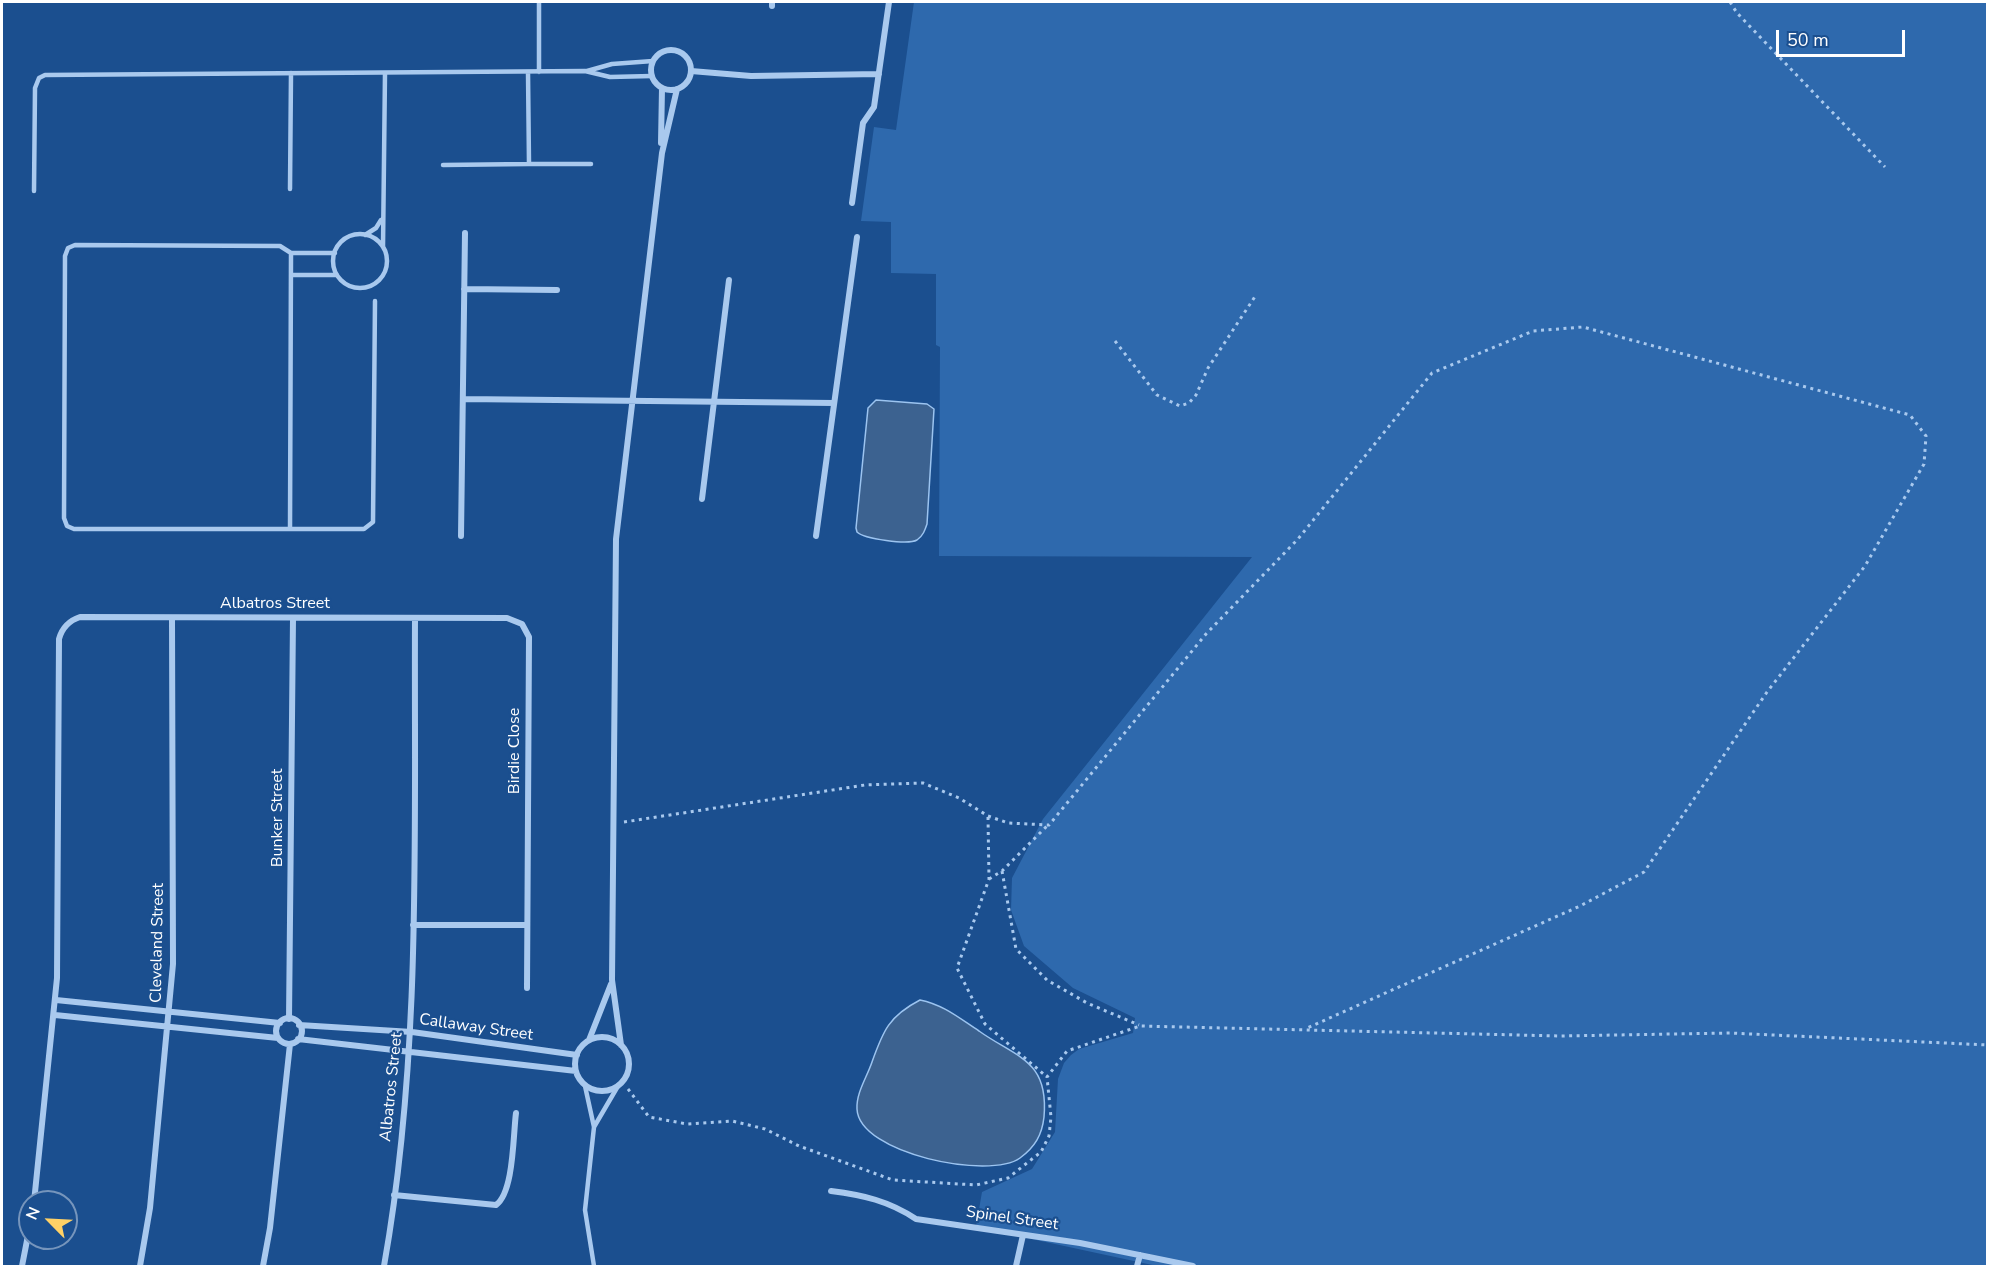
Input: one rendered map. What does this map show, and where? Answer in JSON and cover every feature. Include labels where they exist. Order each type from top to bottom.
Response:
[{"type":"street","points":[[852,203],[863,123],[874,107],[888,2]]},
{"type":"street","points":[[662,88],[677,89],[684,85],[691,71],[686,57],[673,50],[665,51],[653,61],[652,76],[662,88],[660,123],[662,153]]},
{"type":"street","points":[[691,71],[751,76],[879,74]]},
{"type":"street","points":[[612,980],[602,1013],[590,1040],[577,1055],[576,1071],[585,1086],[605,1092],[621,1084],[630,1063],[621,1045],[612,980],[614,562],[662,153],[677,89]]},
{"type":"street","points":[[461,536],[465,233]]},
{"type":"street","points":[[816,536],[857,237]]},
{"type":"street","points":[[702,499],[729,279]]},
{"type":"street","points":[[464,289],[556,290]]},
{"type":"street","points":[[463,399],[834,403]]},
{"type":"street","name":"Albatros Street","points":[[35,1190],[56,1000],[61,632],[73,620],[80,617],[415,618],[412,1032],[384,1266]]},
{"type":"street","name":"Cleveland Street","points":[[140,1266],[150,1208],[173,964],[172,618]]},
{"type":"street","name":"Bunker Street","points":[[290,1019],[293,618]]},
{"type":"street","name":"Birdie Close","points":[[415,618],[507,618],[522,624],[527,630],[527,988]]},
{"type":"street","points":[[413,925],[527,925]]},
{"type":"street","points":[[56,1000],[280,1023],[290,1019],[299,1025],[301,1033],[298,1039],[290,1044],[282,1043],[278,1038],[276,1028],[280,1023]]},
{"type":"street","points":[[55,1015],[278,1038]]},
{"type":"street","name":"Callaway Street","points":[[299,1025],[412,1032],[577,1055]]},
{"type":"street","points":[[590,1040],[603,1037],[621,1045]]},
{"type":"street","name":"Callaway Street","points":[[298,1039],[576,1071]]},
{"type":"street","points":[[263,1266],[270,1228],[290,1044]]},
{"type":"street","points":[[394,1195],[496,1205],[502,1200],[508,1184],[516,1113]]},
{"type":"street","name":"Spinel Street","points":[[831,1191],[871,1197],[899,1208],[916,1219],[1023,1234],[1193,1266]]},
{"type":"street","points":[[1016,1266],[1023,1234]]},
{"type":"street","points":[[22,1266],[25,1250]]},
{"type":"street","points":[[1137,1266],[1140,1255]]},
{"type":"lane","points":[[539,2],[540,72]]},
{"type":"lane","points":[[34,191],[35,88],[42,76],[585,71],[612,64],[653,61]]},
{"type":"lane","points":[[585,71],[610,77],[652,76]]},
{"type":"lane","points":[[528,72],[529,164]]},
{"type":"lane","points":[[290,189],[291,73]]},
{"type":"lane","points":[[383,214],[376,228],[365,235],[344,241],[335,253],[334,268],[337,275],[354,287],[374,285],[386,268],[383,247],[384,73]]},
{"type":"lane","points":[[443,165],[591,164]]},
{"type":"lane","points":[[365,235],[372,237],[383,247]]},
{"type":"lane","points":[[335,253],[291,253],[280,246],[75,245],[68,248],[65,256],[64,518],[67,525],[74,529],[364,529],[374,522],[375,301]]},
{"type":"lane","points":[[290,529],[291,253]]},
{"type":"lane","points":[[291,274],[337,275]]},
{"type":"lane","points":[[594,1127],[621,1084]]},
{"type":"lane","points":[[585,1086],[594,1127],[585,1210],[594,1266]]},
{"type":"path","points":[[1730,2],[1737,13],[1885,167]]},
{"type":"path","points":[[1115,341],[1157,395],[1180,406],[1189,403],[1196,395],[1208,368],[1256,295]]},
{"type":"path","points":[[989,879],[1002,871],[1048,825],[1206,634],[1298,539],[1432,373],[1533,331],[1583,327],[1910,415],[1926,436],[1924,464],[1865,566],[1767,692],[1644,872],[1580,906],[1305,1029]]},
{"type":"path","points":[[613,824],[865,785],[923,783],[959,798],[988,816],[1008,823],[1048,825]]},
{"type":"path","points":[[988,816],[989,879],[957,968],[985,1024],[1047,1077]]},
{"type":"path","points":[[1002,871],[1016,949],[1047,980],[1087,1003],[1140,1026]]},
{"type":"path","points":[[621,1084],[649,1117],[687,1124],[732,1121],[765,1129],[799,1146],[893,1180],[976,1185],[1008,1178],[1041,1152],[1049,1136],[1051,1117],[1047,1077],[1067,1051],[1140,1026],[1305,1029],[1401,1034],[1560,1036],[1730,1034],[1988,1045]]},
{"type":"shaded area","points":[[914,2],[1987,2],[1987,1266],[1157,1266],[976,1227],[982,1192],[1032,1169],[1055,1132],[1058,1079],[1064,1063],[1079,1049],[1133,1033],[1135,1018],[1073,988],[1024,946],[1011,910],[1012,878],[1043,819],[1252,557],[939,556],[940,347],[936,345],[936,274],[891,273],[891,222],[861,221],[874,127],[896,130]]},
{"type":"shaded area","points":[[876,400],[927,404],[934,409],[927,524],[925,531],[917,540],[896,542],[861,535],[857,532],[868,408]]},
{"type":"shaded area","points":[[920,1000],[951,1012],[1018,1055],[1036,1072],[1044,1098],[1043,1123],[1037,1140],[1020,1158],[1004,1164],[982,1166],[928,1159],[879,1139],[863,1125],[857,1109],[858,1097],[880,1041],[894,1018]]}]
